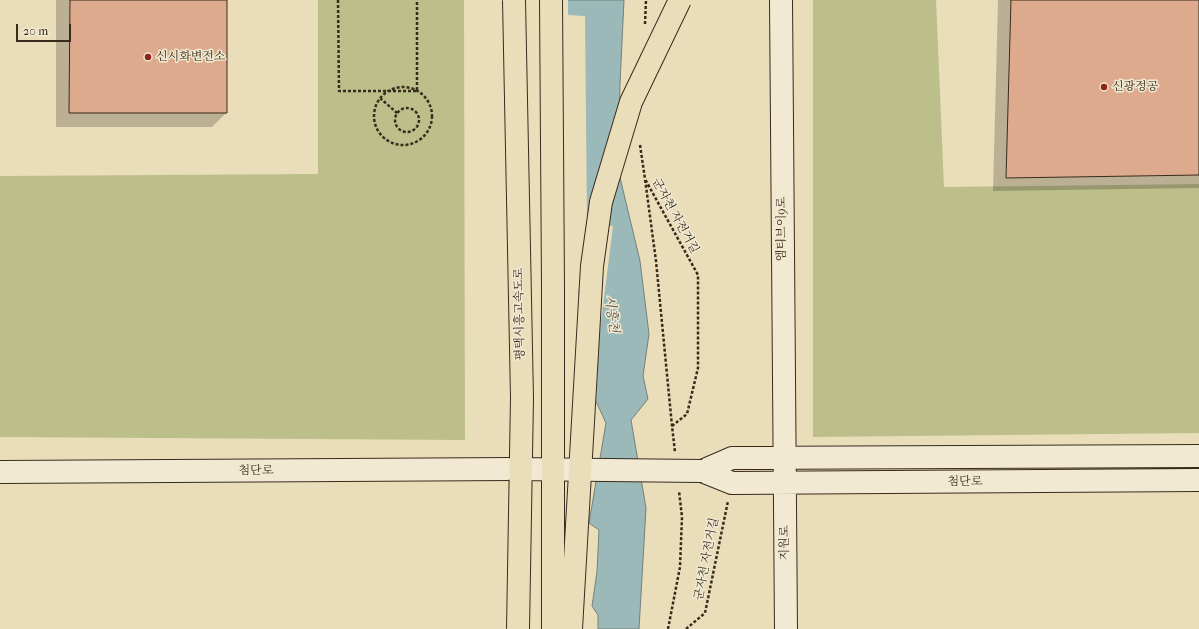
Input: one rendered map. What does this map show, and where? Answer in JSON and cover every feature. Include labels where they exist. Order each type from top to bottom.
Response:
[{"type":"highway","name":"평택시흥고속도로","points":[[514,0],[522,398],[518,629]]},
{"type":"highway","points":[[550,0],[553,286],[553,629]]},
{"type":"highway","points":[[571,629],[592,266],[601,202],[631,102],[680,0]]},
{"type":"main road","name":"엠티브이9로","points":[[781,0],[784,457]]},
{"type":"main road","points":[[702,471],[732,458],[1199,456]]},
{"type":"main road","name":"지원로","points":[[784,457],[786,629]]},
{"type":"main road","name":"첨단로","points":[[0,472],[512,469],[702,471]]},
{"type":"main road","points":[[702,471],[732,483]]},
{"type":"main road","name":"첨단로","points":[[732,483],[1199,480]]},
{"type":"path","points":[[338,0],[339,91],[389,91]]},
{"type":"path","points":[[417,0],[417,91]]},
{"type":"path","points":[[396,87],[406,87],[417,91],[424,95],[430,103],[432,123],[428,132],[421,140],[404,146],[394,144],[386,140],[379,133],[375,125],[373,115],[375,106],[380,98],[396,87]]},
{"type":"path","points":[[380,98],[397,113]]},
{"type":"path","points":[[404,108],[411,108],[415,110],[419,120],[416,128],[406,132],[398,128],[395,121],[397,113],[404,108]]},
{"type":"path","name":"군자천 자전거길","points":[[672,426],[687,414],[698,368],[698,275],[645,178],[656,261],[672,426],[675,456]]},
{"type":"path","name":"군자천 자전거길","points":[[686,629],[706,613],[732,483]]},
{"type":"path","name":"군자천 자전거길","points":[[668,629],[680,567],[682,517],[678,487]]},
{"type":"green space","points":[[318,0],[464,0],[465,440],[0,437],[0,176],[318,174]]},
{"type":"green space","points":[[813,0],[936,0],[944,187],[1199,184],[1199,433],[813,437]]},
{"type":"water","name":"시흥천","points":[[550,0],[624,0],[618,169],[640,261],[649,334],[643,376],[648,399],[631,420],[646,508],[639,629],[598,629],[598,615],[592,606],[597,572],[599,530],[589,523],[606,423],[588,384]]},
{"type":"pier","points":[[548,0],[568,0],[568,15],[585,16],[587,223],[613,226],[599,338],[596,406],[586,384],[591,333],[552,203]]},
{"type":"building","name":"신시화변전소","points":[[70,0],[227,0],[227,113],[69,113]]},
{"type":"building","name":"신광정공","points":[[1011,0],[1199,0],[1199,175],[1006,178]]},
{"type":"place","name":"신시화변전소","points":[[148,57]]},
{"type":"place","name":"신광정공","points":[[1104,87]]}]
